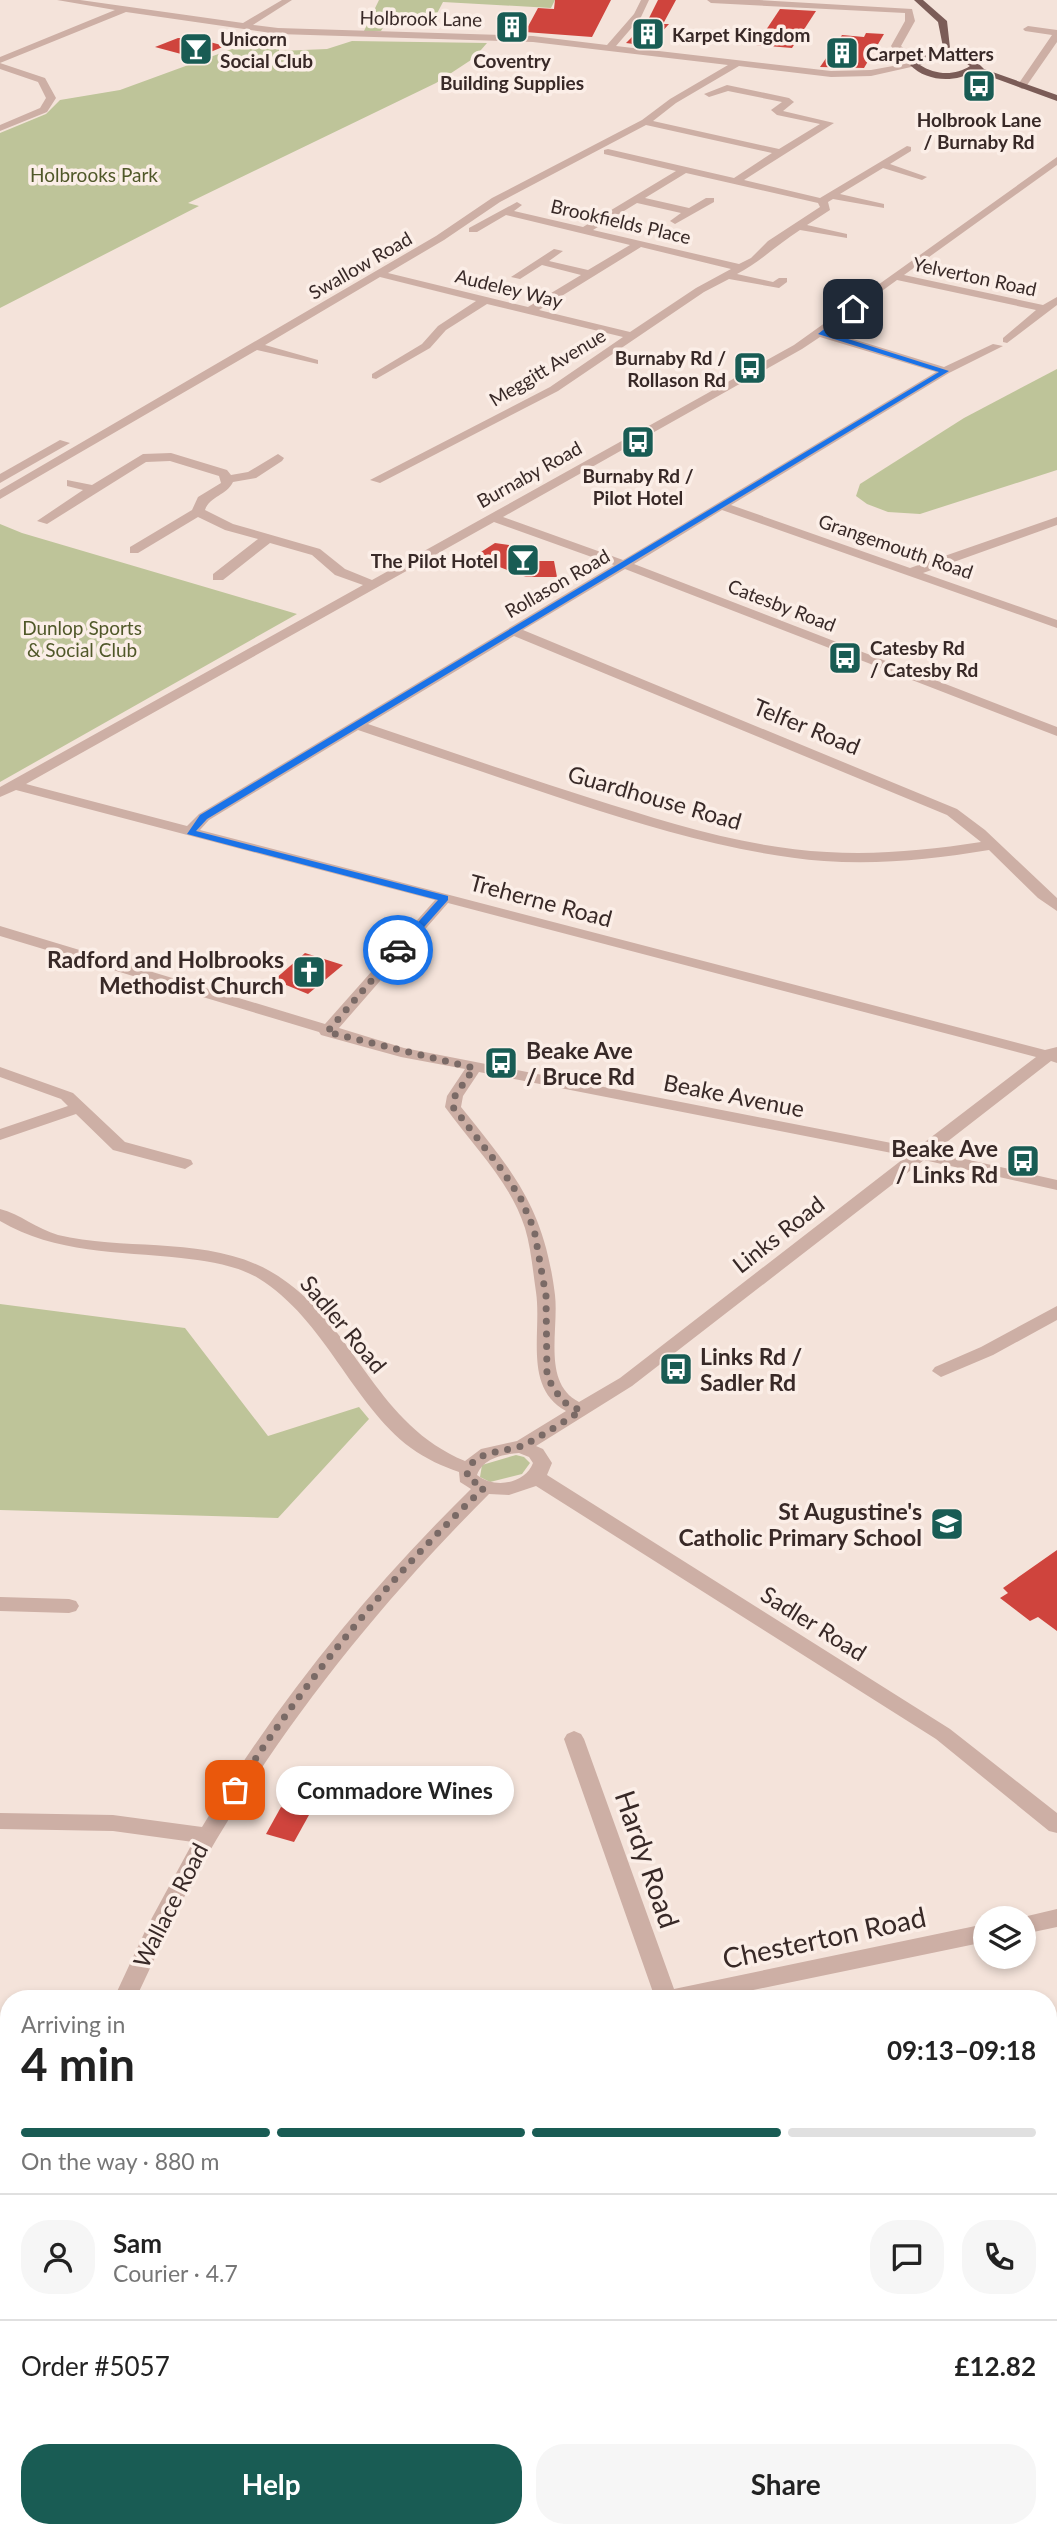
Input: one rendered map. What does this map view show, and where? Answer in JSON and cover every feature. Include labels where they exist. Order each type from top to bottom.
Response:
[{"type":"main road","points":[[918,0],[942,21],[946,49],[972,61],[975,68]]},
{"type":"main road","points":[[919,59],[943,36]]},
{"type":"main road","points":[[919,59],[956,55]]},
{"type":"main road","points":[[919,59],[927,73],[958,75],[1057,105]]},
{"type":"main road","points":[[958,75],[975,68],[1057,98]]},
{"type":"street","name":"Holbrook Lane","points":[[61,0],[309,34],[522,38],[610,47],[843,80],[927,73]]},
{"type":"street","points":[[243,27],[288,0]]},
{"type":"street","points":[[610,47],[638,15],[645,0]]},
{"type":"street","points":[[711,0],[909,11],[910,21],[896,46],[900,53],[919,59]]},
{"type":"street","points":[[0,60],[126,9]]},
{"type":"street","points":[[1022,86],[1057,34],[1028,29]]},
{"type":"street","name":"Holbrook Lane","points":[[781,70],[871,74],[919,59]]},
{"type":"street","name":"Swallow Road","points":[[0,495],[379,274],[496,200],[601,142],[646,122],[673,101],[736,64]]},
{"type":"street","points":[[0,66],[42,80],[51,92],[44,110],[3,125]]},
{"type":"street","points":[[709,94],[727,88],[786,100],[789,102],[776,110],[780,113],[829,123]]},
{"type":"street","points":[[737,180],[841,116]]},
{"type":"street","points":[[646,122],[781,152]]},
{"type":"street","points":[[593,161],[621,145]]},
{"type":"street","points":[[827,198],[865,172],[883,165],[907,149]]},
{"type":"street","points":[[608,152],[682,171],[880,206]]},
{"type":"street","name":"Burnaby Road","points":[[7,789],[820,333],[1057,160]]},
{"type":"street","points":[[883,165],[922,177]]},
{"type":"street","points":[[587,229],[682,171]]},
{"type":"street","name":"Meggitt Avenue","points":[[376,480],[544,394],[700,290],[742,268],[827,208],[827,198]]},
{"type":"street","points":[[635,200],[691,212]]},
{"type":"street","points":[[675,221],[710,200]]},
{"type":"street","name":"Brookfields Place","points":[[505,212],[517,205]]},
{"type":"street","points":[[473,230],[505,212]]},
{"type":"street","name":"Brookfields Place","points":[[505,212],[587,229],[637,245],[742,268]]},
{"type":"street","points":[[798,226],[843,236]]},
{"type":"street","points":[[530,311],[637,245]]},
{"type":"street","points":[[516,277],[558,251]]},
{"type":"street","points":[[541,262],[590,274]]},
{"type":"street","name":"Audeley Way","points":[[379,274],[631,336]]},
{"type":"street","points":[[731,275],[775,286],[783,280]]},
{"type":"street","name":"Yelverton Road","points":[[897,277],[1045,309]]},
{"type":"street","points":[[376,376],[426,346],[442,328],[485,300]]},
{"type":"street","name":"Yelverton Road","points":[[946,371],[1002,343],[1057,300]]},
{"type":"street","points":[[820,333],[946,371]]},
{"type":"street","points":[[256,346],[319,359],[302,369]]},
{"type":"street","name":"Rollason Road","points":[[190,832],[204,817],[946,371]]},
{"type":"street","points":[[0,479],[64,443]]},
{"type":"street","points":[[43,521],[143,458],[171,457],[223,473],[228,479]]},
{"type":"street","points":[[228,479],[252,475],[278,458]]},
{"type":"street","points":[[134,550],[198,512],[202,500],[226,485],[228,479]]},
{"type":"street","points":[[71,483],[93,489]]},
{"type":"street","name":"Grangemouth Road","points":[[721,506],[1057,624]]},
{"type":"street","points":[[198,512],[229,527],[316,552],[340,572],[372,584]]},
{"type":"street","name":"Catesby Road","points":[[492,517],[626,565],[1057,732]]},
{"type":"street","points":[[912,572],[1054,525]]},
{"type":"street","points":[[133,536],[149,541]]},
{"type":"street","points":[[218,577],[243,561],[247,552],[268,538]]},
{"type":"street","name":"Telfer Road","points":[[513,631],[924,799],[968,823],[1057,906]]},
{"type":"street","name":"Guardhouse Road","points":[[356,725],[671,829],[747,848],[839,859],[907,857],[991,845]]},
{"type":"street","name":"Treherne Road","points":[[7,789],[190,832],[1054,1054]]},
{"type":"street","points":[[327,1032],[444,898]]},
{"type":"street","name":"Beake Avenue","points":[[0,931],[327,1032],[474,1068],[1010,1172],[1057,1185]]},
{"type":"street","name":"Links Road","points":[[468,1469],[494,1451],[521,1447],[635,1376],[920,1154],[1054,1054]]},
{"type":"street","points":[[474,1068],[455,1096],[453,1107],[506,1176],[534,1229],[546,1296],[547,1377],[562,1401],[581,1411]]},
{"type":"street","points":[[0,1072],[63,1094],[118,1146],[185,1164]]},
{"type":"street","points":[[0,1135],[78,1108]]},
{"type":"street","name":"Sadler Road","points":[[0,1214],[32,1232],[57,1240],[215,1259],[262,1273],[298,1301],[376,1399],[412,1439],[468,1469]]},
{"type":"street","points":[[941,1371],[987,1351],[1057,1312]]},
{"type":"street","points":[[468,1469],[467,1477],[484,1488],[511,1488],[536,1476],[542,1467],[540,1457],[521,1447]]},
{"type":"street","name":"Sadler Road","points":[[536,1476],[943,1734],[1057,1825]]},
{"type":"street","name":"Wallace Road","points":[[129,1990],[147,1948],[205,1836],[307,1688],[381,1596],[484,1488]]},
{"type":"street","points":[[0,1604],[69,1606]]},
{"type":"street","name":"Hardy Road","points":[[574,1739],[663,1990]]},
{"type":"street","points":[[0,1821],[113,1823],[205,1836]]},
{"type":"street","points":[[1036,1922],[1057,1918]]},
{"type":"street","name":"Chesterton Road","points":[[712,1990],[973,1936]]},
{"type":"green space","points":[[379,0],[555,0],[551,8],[443,2],[432,23],[387,21],[381,31],[364,31]]},
{"type":"green space","name":"Holbrooks Park","points":[[262,38],[279,41],[279,51],[327,49],[352,41],[487,43],[474,58],[436,83],[188,203],[199,206],[0,308],[0,133],[46,114],[60,100],[120,90]]},
{"type":"green space","points":[[1057,369],[1057,470],[920,514],[888,512],[867,504],[856,496],[860,484],[964,418]]},
{"type":"green space","name":"Dunlop Sports & Social Club","points":[[0,524],[22,533],[297,614],[0,782]]},
{"type":"green space","points":[[0,1304],[185,1328],[268,1436],[359,1407],[369,1419],[278,1518],[0,1510]]},
{"type":"green space","points":[[516,1455],[524,1457],[530,1463],[522,1474],[490,1482],[480,1477],[482,1465]]},
{"type":"building","points":[[555,0],[611,0],[592,37],[525,32],[538,8],[554,9]]},
{"type":"building","points":[[658,0],[676,0],[663,24],[669,24],[649,46],[626,43],[647,22]]},
{"type":"building","points":[[780,9],[816,11],[792,48],[756,45]]},
{"type":"building","points":[[866,33],[884,34],[864,68],[820,67],[842,35],[864,37]]},
{"type":"building","name":"Unicorn Social Club","points":[[178,38],[225,46],[196,58],[155,47]]},
{"type":"building","name":"The Pilot Hotel","points":[[495,543],[509,545],[509,550],[539,561],[554,561],[557,577],[526,577],[473,557]]},
{"type":"building","name":"Radford and Holbrooks Methodist Church","points":[[305,953],[343,965],[308,994],[274,980]]},
{"type":"building","points":[[1057,1550],[1057,1631],[1038,1617],[1030,1621],[1000,1598],[1008,1593],[1003,1588]]},
{"type":"building","points":[[281,1807],[309,1815],[294,1842],[266,1834]]},
{"type":"way so far","points":[[235,1790],[307,1688],[381,1596],[484,1488],[470,1481],[467,1477],[468,1469],[494,1451],[521,1447],[581,1411],[562,1401],[552,1390],[547,1377],[546,1296],[534,1229],[520,1197],[453,1107],[455,1096],[474,1068],[327,1032],[398,950]]},
{"type":"place","name":"Coventry Building Supplies","points":[[512,27]]},
{"type":"place","name":"Karpet Kingdom","points":[[648,34]]},
{"type":"place","name":"Unicorn Social Club","points":[[196,49]]},
{"type":"place","name":"Carpet Matters","points":[[842,53]]},
{"type":"place","name":"Holbrook Lane / Burnaby Rd","points":[[979,86]]},
{"type":"place","name":"Burnaby Rd / Rollason Rd","points":[[750,368]]},
{"type":"place","name":"Burnaby Rd / Pilot Hotel","points":[[638,442]]},
{"type":"place","name":"The Pilot Hotel","points":[[523,560]]},
{"type":"place","name":"Catesby Rd / Catesby Rd","points":[[845,658]]},
{"type":"place","name":"Radford and Holbrooks Methodist Church","points":[[309,972]]},
{"type":"place","name":"Beake Ave / Bruce Rd","points":[[501,1063]]},
{"type":"place","name":"Beake Ave / Links Rd","points":[[1023,1161]]},
{"type":"place","name":"Links Rd / Sadler Rd","points":[[676,1369]]},
{"type":"place","name":"St Augustine's Catholic Primary School","points":[[947,1524]]},
{"type":"place","name":"Commadore Wines","points":[[235,1790]]},
{"type":"route","points":[[398,950],[444,898],[190,832],[204,817],[946,371],[820,333],[853,309]]}]
